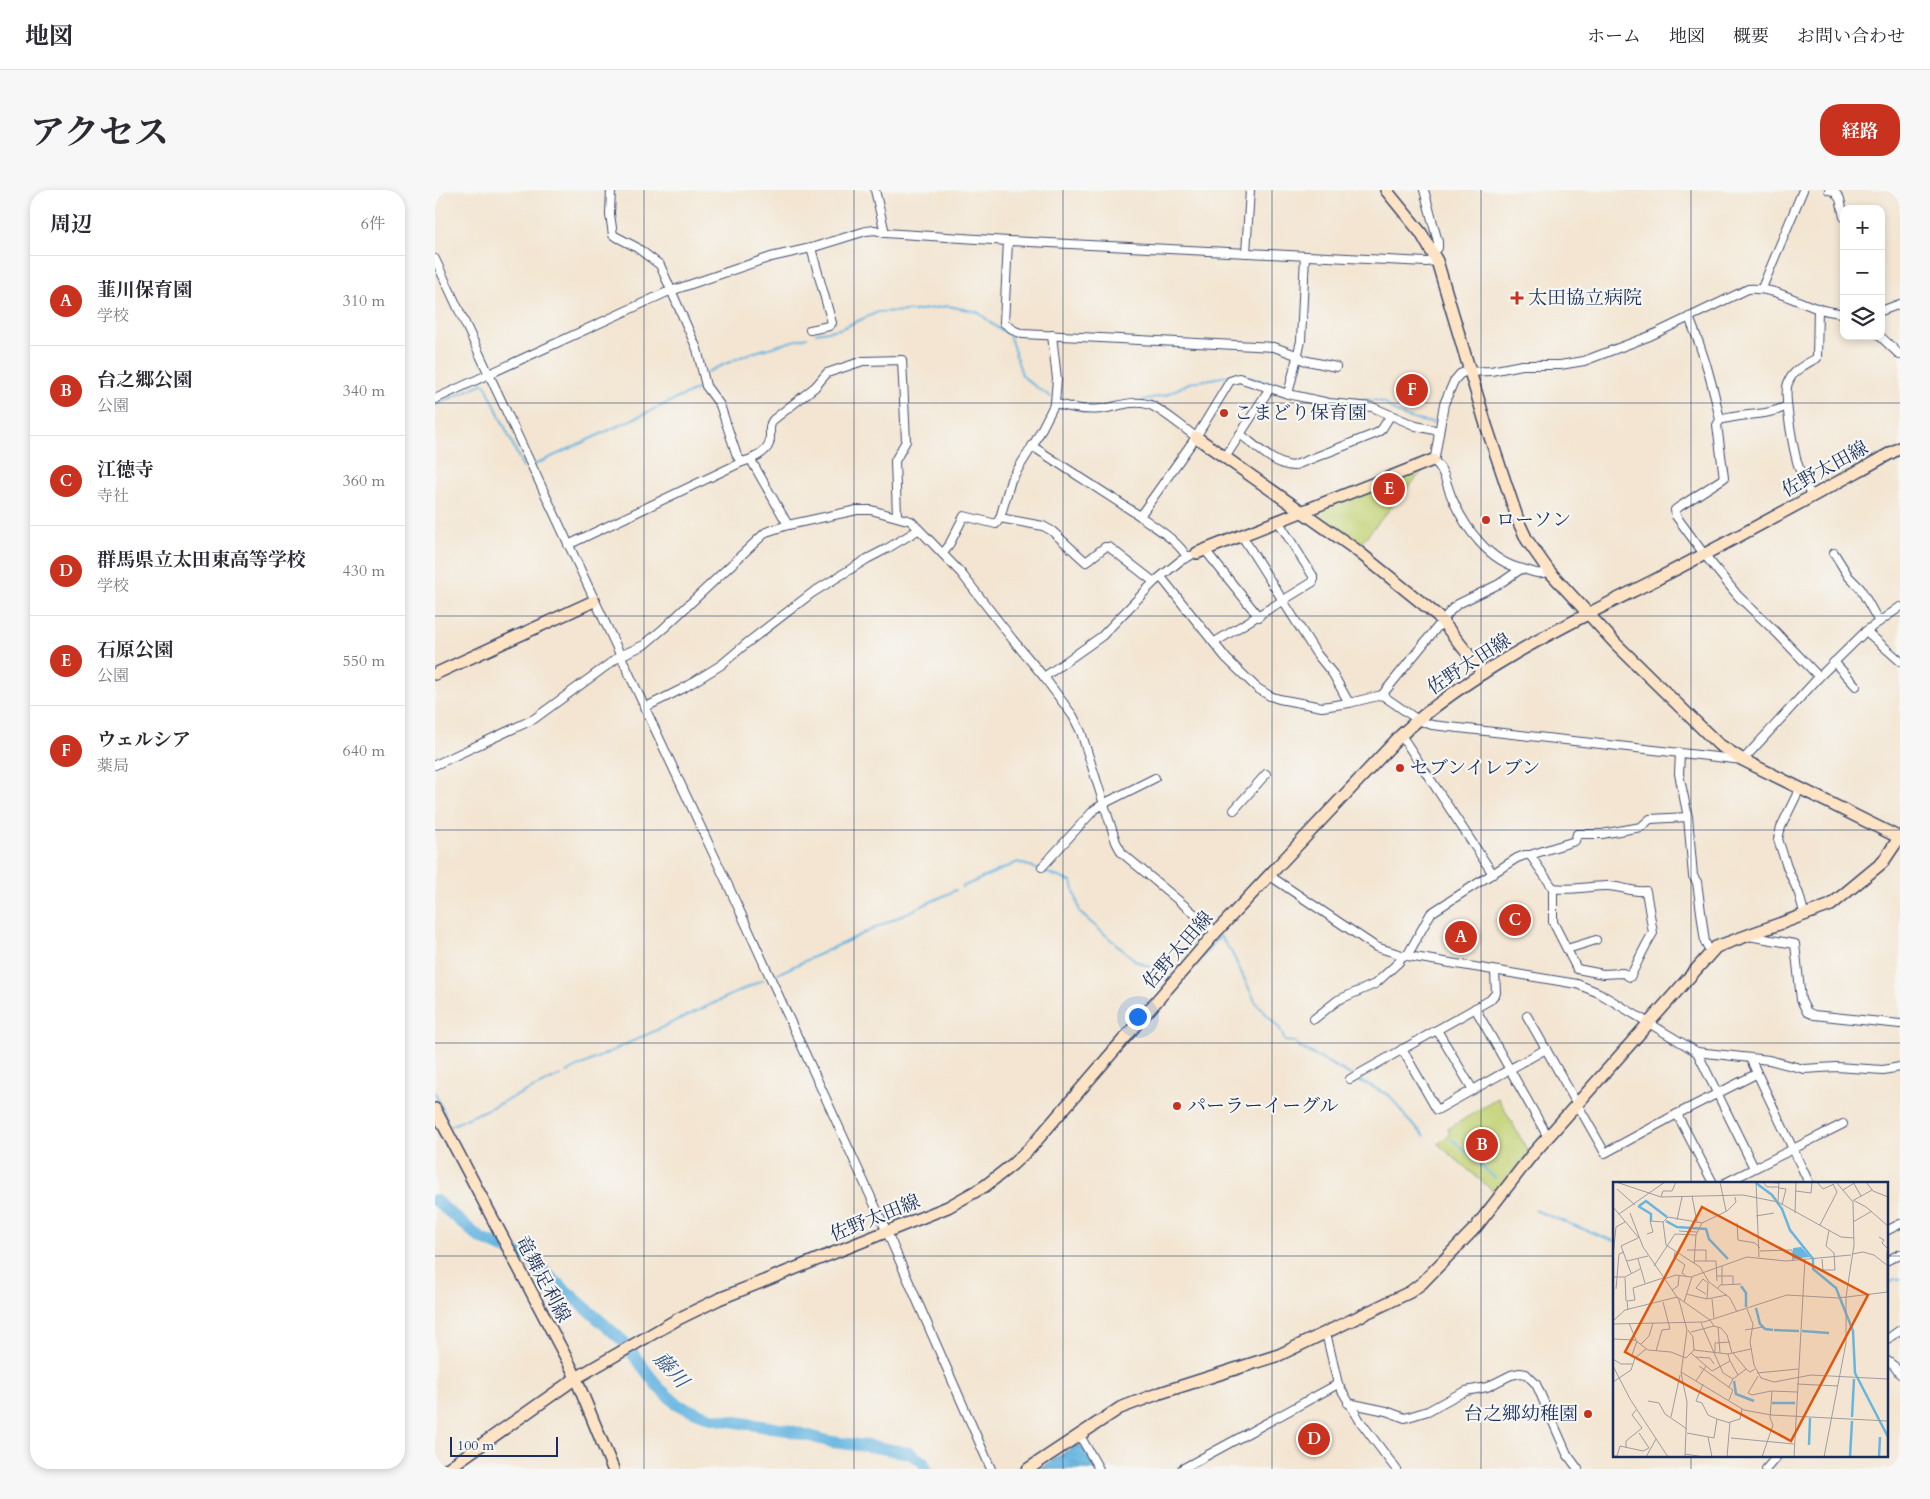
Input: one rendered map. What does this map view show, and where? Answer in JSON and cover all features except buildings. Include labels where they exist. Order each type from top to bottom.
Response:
[{"type":"street","points":[[611,190],[610,214],[613,235],[636,247],[660,265],[697,349],[706,386],[720,405],[737,456],[742,462]]},
{"type":"street","points":[[875,190],[885,233]]},
{"type":"street","points":[[1246,253],[1250,190]]},
{"type":"street","points":[[1028,1469],[1120,1408],[1160,1392],[1258,1362],[1326,1333],[1410,1292],[1422,1283],[1477,1227],[1548,1137],[1716,947],[1831,906],[1883,862],[1900,838],[1743,760],[1718,744],[1616,644],[1549,571],[1527,540],[1519,523],[1435,257],[1421,233],[1386,190]]},
{"type":"street","points":[[435,399],[672,291],[771,257],[811,248],[866,231],[875,230],[885,233],[1008,241],[1426,262],[1435,257],[1438,242],[1424,190]]},
{"type":"street","points":[[1762,288],[1803,190]]},
{"type":"street","points":[[1829,190],[1834,191],[1840,199],[1841,205]]},
{"type":"street","points":[[1008,241],[1004,323],[1015,332],[1052,336],[1274,347],[1299,356],[1303,360],[1336,367]]},
{"type":"street","points":[[810,330],[829,326],[832,323],[811,248]]},
{"type":"street","points":[[1289,394],[1301,341],[1305,256]]},
{"type":"street","points":[[435,259],[887,1232],[991,1469]]},
{"type":"street","points":[[1433,460],[1444,404],[1454,380],[1460,374],[1531,364],[1560,365],[1577,363],[1650,336],[1744,290],[1762,288],[1818,308],[1840,313]]},
{"type":"street","points":[[1885,310],[1900,304]]},
{"type":"street","points":[[1812,497],[1799,469],[1787,406],[1786,389],[1791,376],[1817,358],[1818,308]]},
{"type":"street","points":[[1689,317],[1705,355],[1720,420],[1717,425],[1724,478],[1695,494],[1675,510],[1676,516],[1738,596],[1819,677]]},
{"type":"street","points":[[943,553],[949,547],[964,516],[996,524],[1000,518],[1011,480],[1055,403],[1057,379],[1052,336]]},
{"type":"street","points":[[1884,340],[1900,355]]},
{"type":"street","points":[[568,545],[742,462],[751,460],[770,443],[770,423],[773,420],[815,387],[827,373],[863,361],[902,360],[906,441],[895,461],[897,516]]},
{"type":"street","points":[[1140,516],[1196,437],[1230,381],[1239,378],[1289,394],[1329,403],[1371,407],[1416,426],[1439,431]]},
{"type":"street","points":[[1226,456],[1270,388]]},
{"type":"street","points":[[1055,403],[1075,409],[1095,410],[1129,403],[1150,404],[1359,552],[1443,620],[1483,673]]},
{"type":"street","points":[[1720,420],[1734,416],[1774,412],[1787,406]]},
{"type":"street","points":[[1240,434],[1272,458],[1293,466],[1377,433],[1382,429],[1390,416]]},
{"type":"street","points":[[1032,446],[1140,516],[1183,551],[1196,553],[1259,616]]},
{"type":"street","name":"佐野太田線","points":[[447,1469],[576,1378],[678,1319],[719,1299],[954,1204],[985,1186],[1013,1164],[1064,1111],[1216,932],[1401,735],[1450,694],[1483,673],[1589,614],[1812,497],[1900,448]]},
{"type":"street","points":[[751,460],[788,525]]},
{"type":"street","points":[[1433,460],[1441,469],[1459,514],[1484,547],[1508,565],[1539,574],[1549,571]]},
{"type":"street","points":[[1044,677],[1102,636],[1158,579],[1196,553],[1433,460]]},
{"type":"street","points":[[435,765],[533,719],[620,656],[644,645],[766,532],[788,525],[857,510],[871,510],[911,521],[943,553],[1044,677],[1073,716],[1081,732],[1103,804],[1116,842],[1122,853],[1216,932]]},
{"type":"street","points":[[1000,518],[1043,526],[1052,531],[1086,562],[1109,547],[1158,579],[1215,642],[1226,658],[1257,688],[1270,696],[1321,707],[1382,695],[1458,604],[1499,584],[1521,569]]},
{"type":"street","points":[[1215,642],[1311,584],[1314,579],[1278,521]]},
{"type":"street","points":[[644,708],[682,689],[721,665],[812,593],[867,558],[918,530]]},
{"type":"street","points":[[1242,536],[1320,660],[1333,674],[1349,703]]},
{"type":"street","points":[[1834,553],[1849,577],[1860,588],[1879,622]]},
{"type":"street","points":[[435,674],[594,601]]},
{"type":"street","points":[[1743,760],[1834,662],[1866,631],[1900,606]]},
{"type":"street","points":[[1866,631],[1900,661]]},
{"type":"street","points":[[1834,662],[1856,686]]},
{"type":"street","points":[[1382,695],[1418,720],[1432,725],[1743,760]]},
{"type":"street","points":[[1401,735],[1493,874]]},
{"type":"street","points":[[1680,754],[1679,774],[1688,817],[1693,876],[1697,882],[1705,942],[1711,952]]},
{"type":"street","points":[[1234,810],[1266,774]]},
{"type":"street","points":[[1042,867],[1094,810],[1155,778]]},
{"type":"street","points":[[1800,788],[1781,827],[1779,840],[1805,916]]},
{"type":"street","points":[[1314,1019],[1338,1000],[1375,984],[1399,962],[1431,913],[1517,858],[1525,855],[1530,856],[1575,841],[1577,834],[1602,834],[1641,828],[1650,819],[1688,817]]},
{"type":"street","points":[[1530,856],[1553,888],[1553,922],[1577,969],[1603,974],[1623,973],[1630,977],[1639,962],[1639,956],[1653,933],[1645,890],[1636,892],[1609,886],[1565,890],[1553,888]]},
{"type":"street","points":[[1270,876],[1376,947],[1404,955],[1577,984],[1599,993],[1697,1052],[1769,1060],[1804,1069],[1836,1067],[1883,1070],[1900,1067]]},
{"type":"street","points":[[1743,936],[1795,944],[1801,1000],[1807,1012],[1814,1015],[1900,1024]]},
{"type":"street","points":[[1567,949],[1596,940]]},
{"type":"street","points":[[1353,1078],[1490,1000],[1496,993],[1495,970]]},
{"type":"street","points":[[1577,984],[1581,970]]},
{"type":"street","points":[[1475,1008],[1548,1137]]},
{"type":"street","points":[[1527,1016],[1605,1153],[1756,1074]]},
{"type":"street","points":[[1437,1030],[1473,1090]]},
{"type":"street","points":[[1402,1050],[1437,1110],[1546,1049]]},
{"type":"street","points":[[1697,1052],[1754,1168]]},
{"type":"street","points":[[1750,1058],[1809,1182]]},
{"type":"street","name":"竜舞足利線","points":[[435,1109],[576,1378],[613,1469]]},
{"type":"street","points":[[1677,1114],[1712,1182]]},
{"type":"street","points":[[1727,1182],[1843,1124]]},
{"type":"street","points":[[1887,1230],[1900,1224]]},
{"type":"street","points":[[1887,1260],[1900,1254]]},
{"type":"street","points":[[1887,1339],[1900,1330]]},
{"type":"street","points":[[1326,1333],[1338,1384],[1348,1403],[1396,1469]]},
{"type":"street","points":[[1887,1361],[1900,1374]]},
{"type":"street","points":[[1348,1403],[1386,1411],[1405,1418],[1428,1411],[1466,1391],[1487,1387],[1511,1375],[1525,1374],[1536,1384],[1567,1454],[1578,1469]]},
{"type":"street","points":[[1182,1469],[1338,1384]]},
{"type":"street","points":[[1079,1434],[1099,1469]]},
{"type":"street","points":[[1766,1469],[1778,1456]]},
{"type":"green space","points":[[1424,469],[1361,543],[1356,544],[1319,517],[1320,510]]},
{"type":"green space","points":[[1498,1098],[1529,1153],[1499,1192],[1495,1189],[1493,1191],[1438,1144],[1450,1134],[1448,1129]]},
{"type":"water","points":[[1076,1445],[1083,1447],[1095,1469],[1040,1469]]},
{"type":"waterway","points":[[816,333],[840,329],[878,312],[914,311],[948,306],[978,312],[996,327],[1009,334],[1022,375],[1051,397]]},
{"type":"waterway","points":[[707,372],[748,354],[807,337]]},
{"type":"waterway","points":[[1143,400],[1166,395],[1189,383],[1238,374],[1287,388]]},
{"type":"waterway","points":[[534,465],[702,387],[700,378]]},
{"type":"waterway","points":[[435,405],[485,384],[523,467],[527,468]]},
{"type":"waterway","points":[[1293,390],[1345,399],[1374,400],[1386,403],[1395,412],[1407,418],[1434,423]]},
{"type":"waterway","points":[[1064,402],[1092,406]]},
{"type":"waterway","points":[[962,887],[1018,862],[1072,882],[1080,913],[1136,961],[1166,974]]},
{"type":"waterway","points":[[775,975],[956,890]]},
{"type":"waterway","points":[[1186,976],[1220,936],[1232,953],[1256,1003],[1280,1029],[1285,1041],[1295,1042],[1301,1048],[1351,1075]]},
{"type":"waterway","points":[[567,1072],[763,980]]},
{"type":"waterway","points":[[451,1126],[561,1075]]},
{"type":"waterway","points":[[1357,1079],[1390,1096],[1407,1119],[1425,1136]]},
{"type":"waterway","points":[[435,1093],[447,1119]]},
{"type":"waterway","points":[[1452,1139],[1495,1178]]},
{"type":"waterway","name":"藤川","points":[[435,1200],[480,1238],[530,1259],[622,1340],[659,1388],[678,1405],[711,1418],[787,1430],[832,1442],[909,1453],[923,1462],[926,1469]]},
{"type":"waterway","points":[[1534,1210],[1613,1241]]},
{"type":"waterway","points":[[1887,1283],[1895,1279],[1900,1279]]},
{"type":"place","name":"太田協立病院","points":[[1517,298]]},
{"type":"place","name":"ウェルシア","points":[[1412,390]]},
{"type":"place","name":"こまどり保育園","points":[[1224,413]]},
{"type":"place","name":"石原公園","points":[[1389,489]]},
{"type":"place","name":"ローソン","points":[[1486,520]]},
{"type":"place","name":"セブンイレブン","points":[[1400,768]]},
{"type":"place","name":"江徳寺","points":[[1515,920]]},
{"type":"place","name":"韮川保育園","points":[[1461,937]]},
{"type":"place","name":"パーラーイーグル","points":[[1177,1106]]},
{"type":"place","name":"台之郷公園","points":[[1482,1145]]},
{"type":"place","name":"台之郷幼稚園","points":[[1588,1414]]},
{"type":"place","name":"群馬県立太田東高等学校","points":[[1314,1439]]}]
